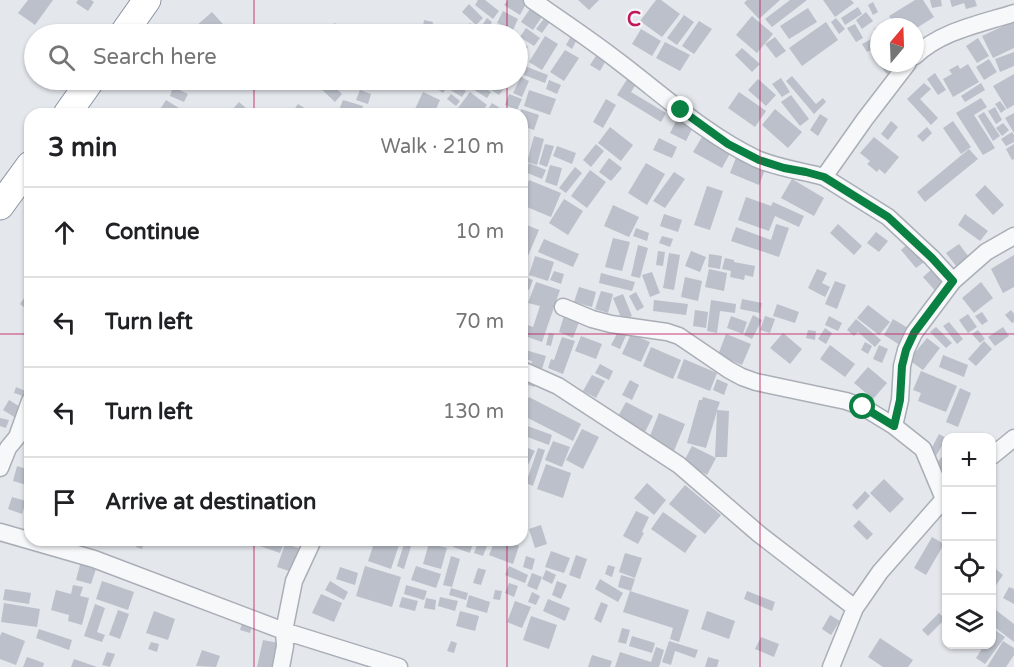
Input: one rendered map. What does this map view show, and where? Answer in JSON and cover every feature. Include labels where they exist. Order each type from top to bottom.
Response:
[{"type":"highway","points":[[130,24],[147,0]]},
{"type":"highway","points":[[71,108],[84,90]]},
{"type":"highway","points":[[0,206],[24,173]]},
{"type":"street","points":[[532,0],[616,59],[728,144],[759,160],[824,177],[888,217],[953,281]]},
{"type":"street","points":[[924,49],[955,32],[1014,13]]},
{"type":"street","points":[[824,177],[901,72]]},
{"type":"street","points":[[894,426],[900,400],[902,366],[914,333],[953,281],[986,252],[1014,236]]},
{"type":"street","points":[[563,307],[611,324],[667,332],[679,336],[729,370],[756,382],[846,401],[863,407],[894,426],[923,449],[942,491]]},
{"type":"street","points":[[528,373],[558,386],[679,465],[759,534],[855,608]]},
{"type":"street","points":[[0,468],[8,448],[17,437],[24,418]]},
{"type":"street","points":[[996,453],[1014,438]]},
{"type":"street","points":[[831,667],[855,608],[880,572],[942,501]]},
{"type":"street","points":[[0,532],[24,539]]},
{"type":"street","points":[[49,546],[94,559],[284,631],[399,667]]},
{"type":"street","points":[[281,667],[285,646],[284,631],[294,581],[310,546]]},
{"type":"building","points":[[28,0],[53,0],[36,24],[18,13]]},
{"type":"building","points":[[78,0],[94,2],[88,11],[76,3]]},
{"type":"building","points":[[478,0],[485,0],[499,11],[493,19],[475,5]]},
{"type":"building","points":[[508,0],[527,2],[520,15],[504,5]]},
{"type":"building","points":[[578,0],[599,0],[589,10]]},
{"type":"building","points":[[656,0],[661,0],[680,14],[662,37],[640,21]]},
{"type":"building","points":[[747,0],[780,0],[759,19],[744,3]]},
{"type":"building","points":[[790,0],[807,0],[772,27],[765,19]]},
{"type":"building","points":[[823,0],[851,0],[854,3],[835,17]]},
{"type":"building","points":[[915,0],[923,0],[934,17],[924,23],[924,18],[890,18],[889,16]]},
{"type":"building","points":[[930,0],[941,0],[942,6],[932,8]]},
{"type":"building","points":[[950,0],[975,0],[977,6],[966,9],[964,3],[952,7]]},
{"type":"building","points":[[873,2],[878,12],[873,15],[868,5]]},
{"type":"building","points":[[534,3],[546,11],[533,30],[528,24],[521,22]]},
{"type":"building","points":[[469,4],[483,18],[475,24],[462,12]]},
{"type":"building","points":[[858,7],[862,14],[845,25],[841,18]]},
{"type":"building","points":[[808,8],[817,22],[789,39],[780,26]]},
{"type":"building","points":[[503,11],[518,19],[516,24],[497,23]]},
{"type":"building","points":[[212,12],[223,24],[198,24]]},
{"type":"building","points":[[549,12],[554,16],[542,33],[536,29]]},
{"type":"building","points":[[866,12],[871,18],[870,23],[862,29],[856,20]]},
{"type":"building","points":[[684,15],[694,22],[677,45],[667,38]]},
{"type":"building","points":[[752,16],[773,34],[757,53],[736,35]]},
{"type":"building","points":[[487,18],[492,22],[491,24],[483,24]]},
{"type":"building","points":[[836,18],[845,29],[839,34],[831,22]]},
{"type":"building","points":[[424,20],[433,22],[433,24],[423,24]]},
{"type":"building","points":[[699,21],[712,29],[694,54],[682,46]]},
{"type":"building","points":[[1014,21],[1014,48],[993,58],[982,36]]},
{"type":"building","points":[[826,22],[838,40],[802,66],[789,48]]},
{"type":"building","points":[[855,24],[863,38],[856,42],[847,28]]},
{"type":"building","points":[[528,29],[540,38],[534,46],[528,42]]},
{"type":"building","points":[[641,29],[661,41],[652,56],[632,44]]},
{"type":"building","points":[[545,36],[558,44],[542,70],[529,62]]},
{"type":"building","points":[[571,36],[577,39],[572,49],[566,45]]},
{"type":"building","points":[[775,37],[786,51],[776,58],[765,44]]},
{"type":"building","points":[[978,38],[989,56],[977,63],[966,46]]},
{"type":"building","points":[[870,40],[870,51],[867,52],[862,44]]},
{"type":"building","points":[[665,42],[690,55],[680,71],[656,58]]},
{"type":"building","points":[[601,48],[610,53],[600,71],[590,65]]},
{"type":"building","points":[[742,48],[760,64],[752,72],[735,55]]},
{"type":"building","points":[[565,50],[579,58],[564,81],[550,72]]},
{"type":"building","points":[[1014,52],[1014,66],[1000,72],[995,59]]},
{"type":"building","points":[[989,59],[997,72],[984,80],[976,67]]},
{"type":"building","points":[[968,64],[979,82],[953,97],[943,79],[952,74],[949,70],[958,65],[960,69]]},
{"type":"building","points":[[528,67],[548,75],[545,83],[528,77]]},
{"type":"building","points":[[631,73],[640,78],[631,92],[666,113],[661,122],[617,95]]},
{"type":"building","points":[[935,73],[946,90],[938,95],[927,79]]},
{"type":"building","points":[[1014,74],[1014,105],[1007,109],[993,86]]},
{"type":"building","points":[[792,76],[816,104],[823,98],[826,102],[814,114],[786,81]]},
{"type":"building","points":[[781,78],[790,92],[782,97],[772,84]]},
{"type":"building","points":[[758,79],[776,95],[766,106],[748,90]]},
{"type":"building","points":[[549,80],[561,85],[557,94],[546,89]]},
{"type":"building","points":[[924,83],[931,89],[920,99],[938,118],[931,125],[907,99]]},
{"type":"building","points":[[981,83],[985,90],[965,102],[961,96]]},
{"type":"building","points":[[172,90],[179,90],[188,94],[184,102],[170,96]]},
{"type":"building","points":[[322,90],[338,90],[342,94],[335,102]]},
{"type":"building","points":[[360,90],[371,94],[368,104],[356,100]]},
{"type":"building","points":[[451,90],[466,91],[462,97]]},
{"type":"building","points":[[474,90],[488,90],[491,92],[487,98]]},
{"type":"building","points":[[492,90],[503,90],[499,95]]},
{"type":"building","points":[[514,90],[525,90],[522,97],[513,93]]},
{"type":"building","points":[[529,90],[556,99],[550,115],[524,106]]},
{"type":"building","points":[[423,92],[440,100],[437,108],[415,108]]},
{"type":"building","points":[[470,92],[487,105],[485,108],[458,108]]},
{"type":"building","points":[[739,92],[766,111],[755,127],[728,108]]},
{"type":"building","points":[[451,94],[460,101],[456,106],[447,99]]},
{"type":"building","points":[[509,94],[522,99],[518,108],[505,105]]},
{"type":"building","points":[[791,95],[809,119],[800,126],[781,102]]},
{"type":"building","points":[[981,98],[987,107],[974,115],[995,148],[983,155],[956,113]]},
{"type":"building","points":[[606,99],[616,105],[603,128],[593,122]]},
{"type":"building","points":[[166,100],[179,108],[161,108]]},
{"type":"building","points":[[343,100],[363,106],[362,108],[340,108]]},
{"type":"building","points":[[1000,101],[1006,109],[1001,113],[995,104]]},
{"type":"building","points":[[239,102],[246,108],[234,108]]},
{"type":"building","points":[[492,103],[500,108],[489,108]]},
{"type":"building","points":[[995,107],[1002,120],[996,124],[988,111]]},
{"type":"building","points":[[775,109],[802,132],[788,148],[762,125]]},
{"type":"building","points":[[528,111],[539,115],[534,130],[528,128]]},
{"type":"building","points":[[984,112],[1000,136],[993,141],[978,116]]},
{"type":"building","points":[[1014,113],[1014,133],[1005,118]]},
{"type":"building","points":[[820,114],[828,119],[818,136],[810,130]]},
{"type":"building","points":[[677,119],[693,127],[686,141],[670,133]]},
{"type":"building","points":[[891,121],[898,127],[888,140],[881,134]]},
{"type":"building","points":[[953,121],[971,147],[961,154],[943,128]]},
{"type":"building","points":[[1003,123],[1009,130],[1002,136],[996,128]]},
{"type":"building","points":[[610,127],[633,145],[621,161],[598,143]]},
{"type":"building","points":[[927,127],[932,133],[923,142],[917,136]]},
{"type":"building","points":[[705,132],[733,148],[722,168],[693,152]]},
{"type":"building","points":[[1012,132],[1014,142],[1006,146],[1001,139]]},
{"type":"building","points":[[534,136],[544,139],[537,165],[528,162]]},
{"type":"building","points":[[874,137],[899,157],[885,174],[879,169],[877,172],[867,164],[870,161],[860,153]]},
{"type":"building","points":[[659,138],[677,147],[672,158],[653,150]]},
{"type":"building","points":[[545,144],[554,146],[547,167],[539,164]]},
{"type":"building","points":[[596,144],[604,151],[591,167],[583,160]]},
{"type":"building","points":[[1014,144],[1014,159],[1012,160],[1006,149]]},
{"type":"building","points":[[557,146],[576,153],[572,164],[553,156]]},
{"type":"building","points":[[969,149],[978,159],[925,202],[917,192]]},
{"type":"building","points":[[737,155],[766,167],[759,185],[730,173]]},
{"type":"building","points":[[609,158],[622,168],[611,181],[599,172]]},
{"type":"building","points":[[529,163],[546,170],[542,179],[528,173]]},
{"type":"building","points":[[646,163],[665,174],[647,205],[628,193]]},
{"type":"building","points":[[550,165],[562,168],[557,186],[545,182]]},
{"type":"building","points":[[575,167],[582,173],[566,193],[559,188]]},
{"type":"building","points":[[590,170],[606,182],[587,208],[571,196]]},
{"type":"building","points":[[674,172],[685,179],[665,208],[653,201]]},
{"type":"building","points":[[792,179],[824,198],[814,216],[781,198]]},
{"type":"building","points":[[529,180],[561,193],[551,217],[528,207]]},
{"type":"building","points":[[985,185],[1004,205],[993,215],[975,195]]},
{"type":"building","points":[[707,186],[723,191],[710,230],[694,225]]},
{"type":"building","points":[[746,197],[771,206],[773,202],[804,216],[799,227],[775,216],[769,231],[738,220]]},
{"type":"building","points":[[564,199],[583,211],[568,235],[549,223]]},
{"type":"building","points":[[613,205],[639,217],[629,237],[604,226]]},
{"type":"building","points":[[664,214],[682,220],[678,232],[660,226]]},
{"type":"building","points":[[965,214],[988,231],[980,241],[958,225]]},
{"type":"building","points":[[776,224],[789,228],[779,257],[731,241],[736,227],[771,240]]},
{"type":"building","points":[[838,224],[862,246],[854,255],[830,233]]},
{"type":"building","points":[[528,225],[539,230],[528,256]]},
{"type":"building","points":[[636,228],[649,233],[647,241],[633,236]]},
{"type":"building","points":[[876,232],[888,241],[879,252],[867,243]]},
{"type":"building","points":[[662,236],[673,239],[670,247],[659,243]]},
{"type":"building","points":[[613,238],[630,242],[622,271],[605,267]]},
{"type":"building","points":[[544,239],[579,254],[573,267],[538,252]]},
{"type":"building","points":[[909,243],[924,262],[916,268],[901,250]]},
{"type":"building","points":[[959,244],[969,257],[956,266],[946,253]]},
{"type":"building","points":[[638,245],[648,248],[640,278],[631,276]]},
{"type":"building","points":[[658,251],[665,252],[663,266],[656,265]]},
{"type":"building","points":[[691,251],[706,257],[700,272],[685,266]]},
{"type":"building","points":[[669,253],[680,255],[674,290],[663,288]]},
{"type":"building","points":[[709,254],[722,256],[720,269],[708,267]]},
{"type":"building","points":[[1014,255],[1014,287],[1003,293],[991,269]]},
{"type":"building","points":[[535,256],[554,262],[548,281],[529,275]]},
{"type":"building","points":[[725,258],[755,266],[753,277],[745,275],[744,280],[730,277],[731,271],[722,269]]},
{"type":"building","points":[[709,269],[727,273],[724,291],[705,287]]},
{"type":"building","points":[[817,269],[827,273],[822,283],[830,287],[825,297],[808,288]]},
{"type":"building","points":[[931,270],[946,287],[938,294],[923,277]]},
{"type":"building","points":[[554,271],[564,274],[561,284],[550,280]]},
{"type":"building","points":[[652,272],[660,293],[650,297],[642,275]]},
{"type":"building","points":[[601,273],[635,282],[632,291],[599,283]]},
{"type":"building","points":[[685,277],[702,281],[698,301],[681,297]]},
{"type":"building","points":[[528,278],[533,280],[528,290]]},
{"type":"building","points":[[835,281],[846,285],[837,309],[825,304]]},
{"type":"building","points":[[536,282],[560,290],[542,342],[528,337],[528,325],[533,327],[540,306],[528,303]]},
{"type":"building","points":[[981,282],[993,298],[974,313],[962,298]]},
{"type":"building","points":[[579,287],[596,292],[592,307],[574,302]]},
{"type":"building","points":[[601,291],[613,294],[608,313],[595,309]]},
{"type":"building","points":[[636,292],[644,307],[637,311],[629,296]]},
{"type":"building","points":[[623,294],[632,316],[622,320],[613,298]]},
{"type":"building","points":[[742,299],[762,303],[760,313],[740,309]]},
{"type":"building","points":[[654,300],[688,304],[686,315],[653,311]]},
{"type":"building","points":[[711,300],[736,304],[735,313],[720,311],[717,333],[707,331]]},
{"type":"building","points":[[777,304],[799,312],[795,323],[773,316]]},
{"type":"building","points":[[868,305],[890,322],[879,335],[857,318]]},
{"type":"building","points":[[695,310],[708,312],[706,328],[693,326]]},
{"type":"building","points":[[1011,310],[1014,314],[1012,323],[1005,315]]},
{"type":"building","points":[[982,312],[988,321],[982,325],[975,316]]},
{"type":"building","points":[[968,314],[977,327],[968,333],[959,320]]},
{"type":"building","points":[[753,315],[762,320],[752,339],[744,335]]},
{"type":"building","points":[[564,316],[579,322],[573,338],[559,332]]},
{"type":"building","points":[[731,316],[747,322],[743,334],[727,328]]},
{"type":"building","points":[[765,316],[775,319],[770,333],[760,330]]},
{"type":"building","points":[[829,316],[842,323],[838,331],[825,325]]},
{"type":"building","points":[[856,319],[881,340],[875,347],[858,332],[854,336],[847,330]]},
{"type":"building","points":[[893,319],[913,331],[903,347],[884,335]]},
{"type":"building","points":[[949,322],[963,339],[957,344],[943,326]]},
{"type":"building","points":[[936,327],[952,343],[946,348],[930,332]]},
{"type":"building","points":[[1003,327],[1009,336],[995,346],[988,337]]},
{"type":"building","points":[[825,328],[832,333],[826,344],[818,339]]},
{"type":"building","points":[[619,330],[627,333],[620,349],[611,345]]},
{"type":"building","points":[[808,330],[816,331],[815,340],[806,338]]},
{"type":"building","points":[[978,330],[985,339],[980,343],[972,334]]},
{"type":"building","points":[[549,333],[554,334],[551,346],[546,345]]},
{"type":"building","points":[[783,333],[802,349],[790,364],[770,348]]},
{"type":"building","points":[[631,334],[650,342],[641,362],[622,354]]},
{"type":"building","points":[[726,334],[751,344],[742,365],[718,355]]},
{"type":"building","points":[[581,336],[602,344],[596,359],[575,351]]},
{"type":"building","points":[[562,337],[575,341],[563,374],[548,368],[551,359],[554,360]]},
{"type":"building","points":[[927,338],[940,348],[923,370],[909,360]]},
{"type":"building","points":[[984,341],[992,349],[976,366],[968,359]]},
{"type":"building","points":[[865,342],[872,346],[868,354],[861,350]]},
{"type":"building","points":[[830,345],[855,364],[845,377],[820,359]]},
{"type":"building","points":[[879,345],[888,349],[882,363],[873,359]]},
{"type":"building","points":[[651,347],[681,360],[673,379],[643,366]]},
{"type":"building","points":[[528,351],[546,356],[537,385],[534,387],[528,385],[528,373],[532,361],[528,360]]},
{"type":"building","points":[[943,355],[968,365],[964,377],[939,367]]},
{"type":"building","points":[[684,359],[717,373],[710,391],[677,378]]},
{"type":"building","points":[[600,364],[613,371],[609,380],[595,373]]},
{"type":"building","points":[[868,367],[887,383],[873,399],[854,383]]},
{"type":"building","points":[[921,371],[957,386],[946,412],[918,401],[921,393],[913,390]]},
{"type":"building","points":[[592,375],[605,381],[596,398],[583,391]]},
{"type":"building","points":[[717,379],[728,384],[724,395],[713,390]]},
{"type":"building","points":[[630,380],[639,385],[632,400],[622,395]]},
{"type":"building","points":[[16,387],[24,390],[24,396],[14,393]]},
{"type":"building","points":[[960,388],[971,393],[958,427],[946,422]]},
{"type":"building","points":[[529,397],[581,424],[573,441],[528,418]]},
{"type":"building","points":[[703,397],[720,402],[717,410],[729,411],[727,457],[715,457],[717,411],[706,448],[687,443],[699,400]]},
{"type":"building","points":[[9,400],[22,408],[16,418],[3,410]]},
{"type":"building","points":[[626,402],[653,416],[644,434],[616,420]]},
{"type":"building","points":[[659,413],[685,424],[674,451],[648,441]]},
{"type":"building","points":[[0,418],[9,420],[6,428],[0,426]]},
{"type":"building","points":[[528,426],[552,435],[549,445],[528,437]]},
{"type":"building","points":[[582,429],[599,437],[583,469],[566,460]]},
{"type":"building","points":[[939,434],[942,436],[942,445],[936,456],[929,453]]},
{"type":"building","points":[[553,441],[570,447],[562,467],[545,460]]},
{"type":"building","points":[[692,446],[716,458],[707,475],[683,463]]},
{"type":"building","points":[[528,448],[535,451],[528,465]]},
{"type":"building","points":[[538,448],[545,450],[533,486],[528,484]]},
{"type":"building","points":[[942,457],[942,472],[935,465]]},
{"type":"building","points":[[546,464],[571,473],[563,498],[537,489]]},
{"type":"building","points":[[17,466],[24,468],[24,484],[13,481]]},
{"type":"building","points":[[884,479],[904,499],[890,513],[870,493]]},
{"type":"building","points":[[647,483],[666,500],[654,515],[634,498]]},
{"type":"building","points":[[685,485],[721,515],[705,534],[669,504]]},
{"type":"building","points":[[865,491],[870,496],[857,510],[852,505]]},
{"type":"building","points":[[12,497],[24,500],[22,514],[8,509]]},
{"type":"building","points":[[636,511],[649,517],[638,544],[623,536]]},
{"type":"building","points":[[663,512],[697,536],[685,553],[651,529]]},
{"type":"building","points":[[859,520],[873,534],[867,540],[853,526]]},
{"type":"building","points":[[541,525],[547,544],[535,548],[529,529]]},
{"type":"building","points":[[932,537],[942,543],[942,547],[926,575],[914,568]]},
{"type":"building","points":[[260,546],[283,546],[280,553]]},
{"type":"building","points":[[284,546],[302,549],[295,573],[277,567]]},
{"type":"building","points":[[373,546],[399,546],[391,569],[368,561]]},
{"type":"building","points":[[403,546],[411,546],[404,569],[397,566]]},
{"type":"building","points":[[428,546],[447,548],[441,569],[423,564]]},
{"type":"building","points":[[453,546],[472,546],[470,553]]},
{"type":"building","points":[[477,546],[487,546],[483,556],[474,553]]},
{"type":"building","points":[[493,546],[519,546],[513,564],[489,555]]},
{"type":"building","points":[[551,551],[570,558],[564,573],[545,567]]},
{"type":"building","points":[[625,553],[642,558],[635,578],[619,572]]},
{"type":"building","points":[[576,555],[587,559],[580,579],[569,575]]},
{"type":"building","points":[[451,556],[460,559],[452,587],[443,585]]},
{"type":"building","points":[[526,556],[535,559],[532,570],[523,567]]},
{"type":"building","points":[[81,561],[97,566],[91,584],[76,580]]},
{"type":"building","points":[[608,565],[615,567],[612,577],[605,574]]},
{"type":"building","points":[[365,566],[401,577],[392,607],[356,596]]},
{"type":"building","points":[[416,566],[441,574],[436,588],[411,580]]},
{"type":"building","points":[[509,566],[528,575],[525,583],[505,575]]},
{"type":"building","points":[[340,567],[358,573],[355,585],[336,579]]},
{"type":"building","points":[[478,568],[486,570],[481,585],[473,583]]},
{"type":"building","points":[[996,569],[1003,575],[996,585]]},
{"type":"building","points":[[546,570],[556,575],[552,584],[542,579]]},
{"type":"building","points":[[532,573],[542,577],[537,590],[527,586]]},
{"type":"building","points":[[621,575],[635,579],[631,591],[618,587]]},
{"type":"building","points":[[600,579],[623,593],[618,602],[595,589]]},
{"type":"building","points":[[102,581],[134,592],[128,610],[96,599]]},
{"type":"building","points":[[330,581],[348,592],[344,600],[325,590]]},
{"type":"building","points":[[557,581],[567,585],[561,599],[552,595]]},
{"type":"building","points":[[509,583],[518,586],[514,597],[505,593]]},
{"type":"building","points":[[73,585],[83,587],[80,596],[89,598],[82,625],[68,621],[69,615],[51,610],[56,590],[71,594]]},
{"type":"building","points":[[406,585],[427,591],[424,600],[404,594]]},
{"type":"building","points":[[1009,587],[1014,589],[1014,604],[1003,598]]},
{"type":"building","points":[[451,588],[468,593],[466,600],[449,595]]},
{"type":"building","points":[[5,589],[31,593],[29,604],[3,600]]},
{"type":"building","points":[[495,590],[502,591],[500,600],[493,599]]},
{"type":"building","points":[[630,591],[689,610],[679,642],[670,639],[673,628],[623,612]]},
{"type":"building","points":[[747,591],[775,602],[772,611],[744,599]]},
{"type":"building","points":[[532,592],[540,596],[536,605],[528,602]]},
{"type":"building","points":[[321,594],[342,603],[334,622],[312,613]]},
{"type":"building","points":[[469,595],[490,602],[487,613],[466,607]]},
{"type":"building","points":[[402,597],[418,601],[415,611],[399,607]]},
{"type":"building","points":[[440,597],[458,601],[455,611],[438,606]]},
{"type":"building","points":[[426,598],[436,600],[435,610],[424,608]]},
{"type":"building","points":[[548,599],[570,608],[565,621],[543,611]]},
{"type":"building","points":[[515,601],[531,607],[522,628],[507,622]]},
{"type":"building","points":[[601,602],[608,605],[601,623],[594,619]]},
{"type":"building","points":[[4,603],[40,609],[37,627],[1,622]]},
{"type":"building","points":[[95,604],[105,608],[97,632],[105,635],[102,642],[84,636]]},
{"type":"building","points":[[118,610],[129,614],[120,639],[109,635]]},
{"type":"building","points":[[996,610],[1014,624],[1014,642],[996,628]]},
{"type":"building","points":[[154,611],[175,619],[168,640],[146,633]]},
{"type":"building","points":[[460,611],[479,616],[475,631],[456,626]]},
{"type":"building","points":[[707,611],[735,621],[729,639],[701,629]]},
{"type":"building","points":[[939,613],[942,616],[942,622],[928,636],[922,630]]},
{"type":"building","points":[[830,615],[840,621],[831,635],[822,629]]},
{"type":"building","points":[[531,616],[557,625],[549,649],[523,640]]},
{"type":"building","points":[[244,617],[254,620],[250,633],[240,630]]},
{"type":"building","points":[[622,628],[630,630],[626,644],[618,642]]},
{"type":"building","points":[[39,629],[72,640],[69,650],[36,638]]},
{"type":"building","points":[[996,631],[1005,637],[985,664],[976,658],[982,649],[996,649]]},
{"type":"building","points":[[2,632],[25,641],[16,665],[0,659]]},
{"type":"building","points":[[632,636],[655,643],[652,653],[629,646]]},
{"type":"building","points":[[761,637],[779,644],[774,657],[755,649]]},
{"type":"building","points":[[880,638],[913,660],[908,667],[883,667],[868,657]]},
{"type":"building","points":[[263,640],[284,644],[279,667],[257,667]]},
{"type":"building","points":[[451,641],[457,643],[454,653],[447,651]]},
{"type":"building","points":[[669,641],[698,650],[695,658],[675,651],[671,665],[662,662]]},
{"type":"building","points":[[1003,641],[1014,648],[1014,655],[1006,667],[987,667]]},
{"type":"building","points":[[151,642],[159,644],[157,652],[148,649]]},
{"type":"building","points":[[656,647],[664,650],[659,667],[615,667],[620,652],[651,662]]},
{"type":"building","points":[[202,650],[220,656],[216,667],[196,666]]},
{"type":"building","points":[[107,652],[115,654],[110,667],[102,665]]},
{"type":"building","points":[[592,655],[612,661],[610,667],[588,667]]},
{"type":"building","points":[[27,657],[44,663],[43,667],[23,667]]},
{"type":"building","points":[[708,657],[719,660],[717,667],[705,667]]},
{"type":"building","points":[[74,659],[97,667],[71,667]]},
{"type":"route","points":[[681,110],[728,144],[759,160],[824,177],[888,217],[953,281],[914,333],[906,350],[902,366],[900,400],[894,426],[863,407]]}]
